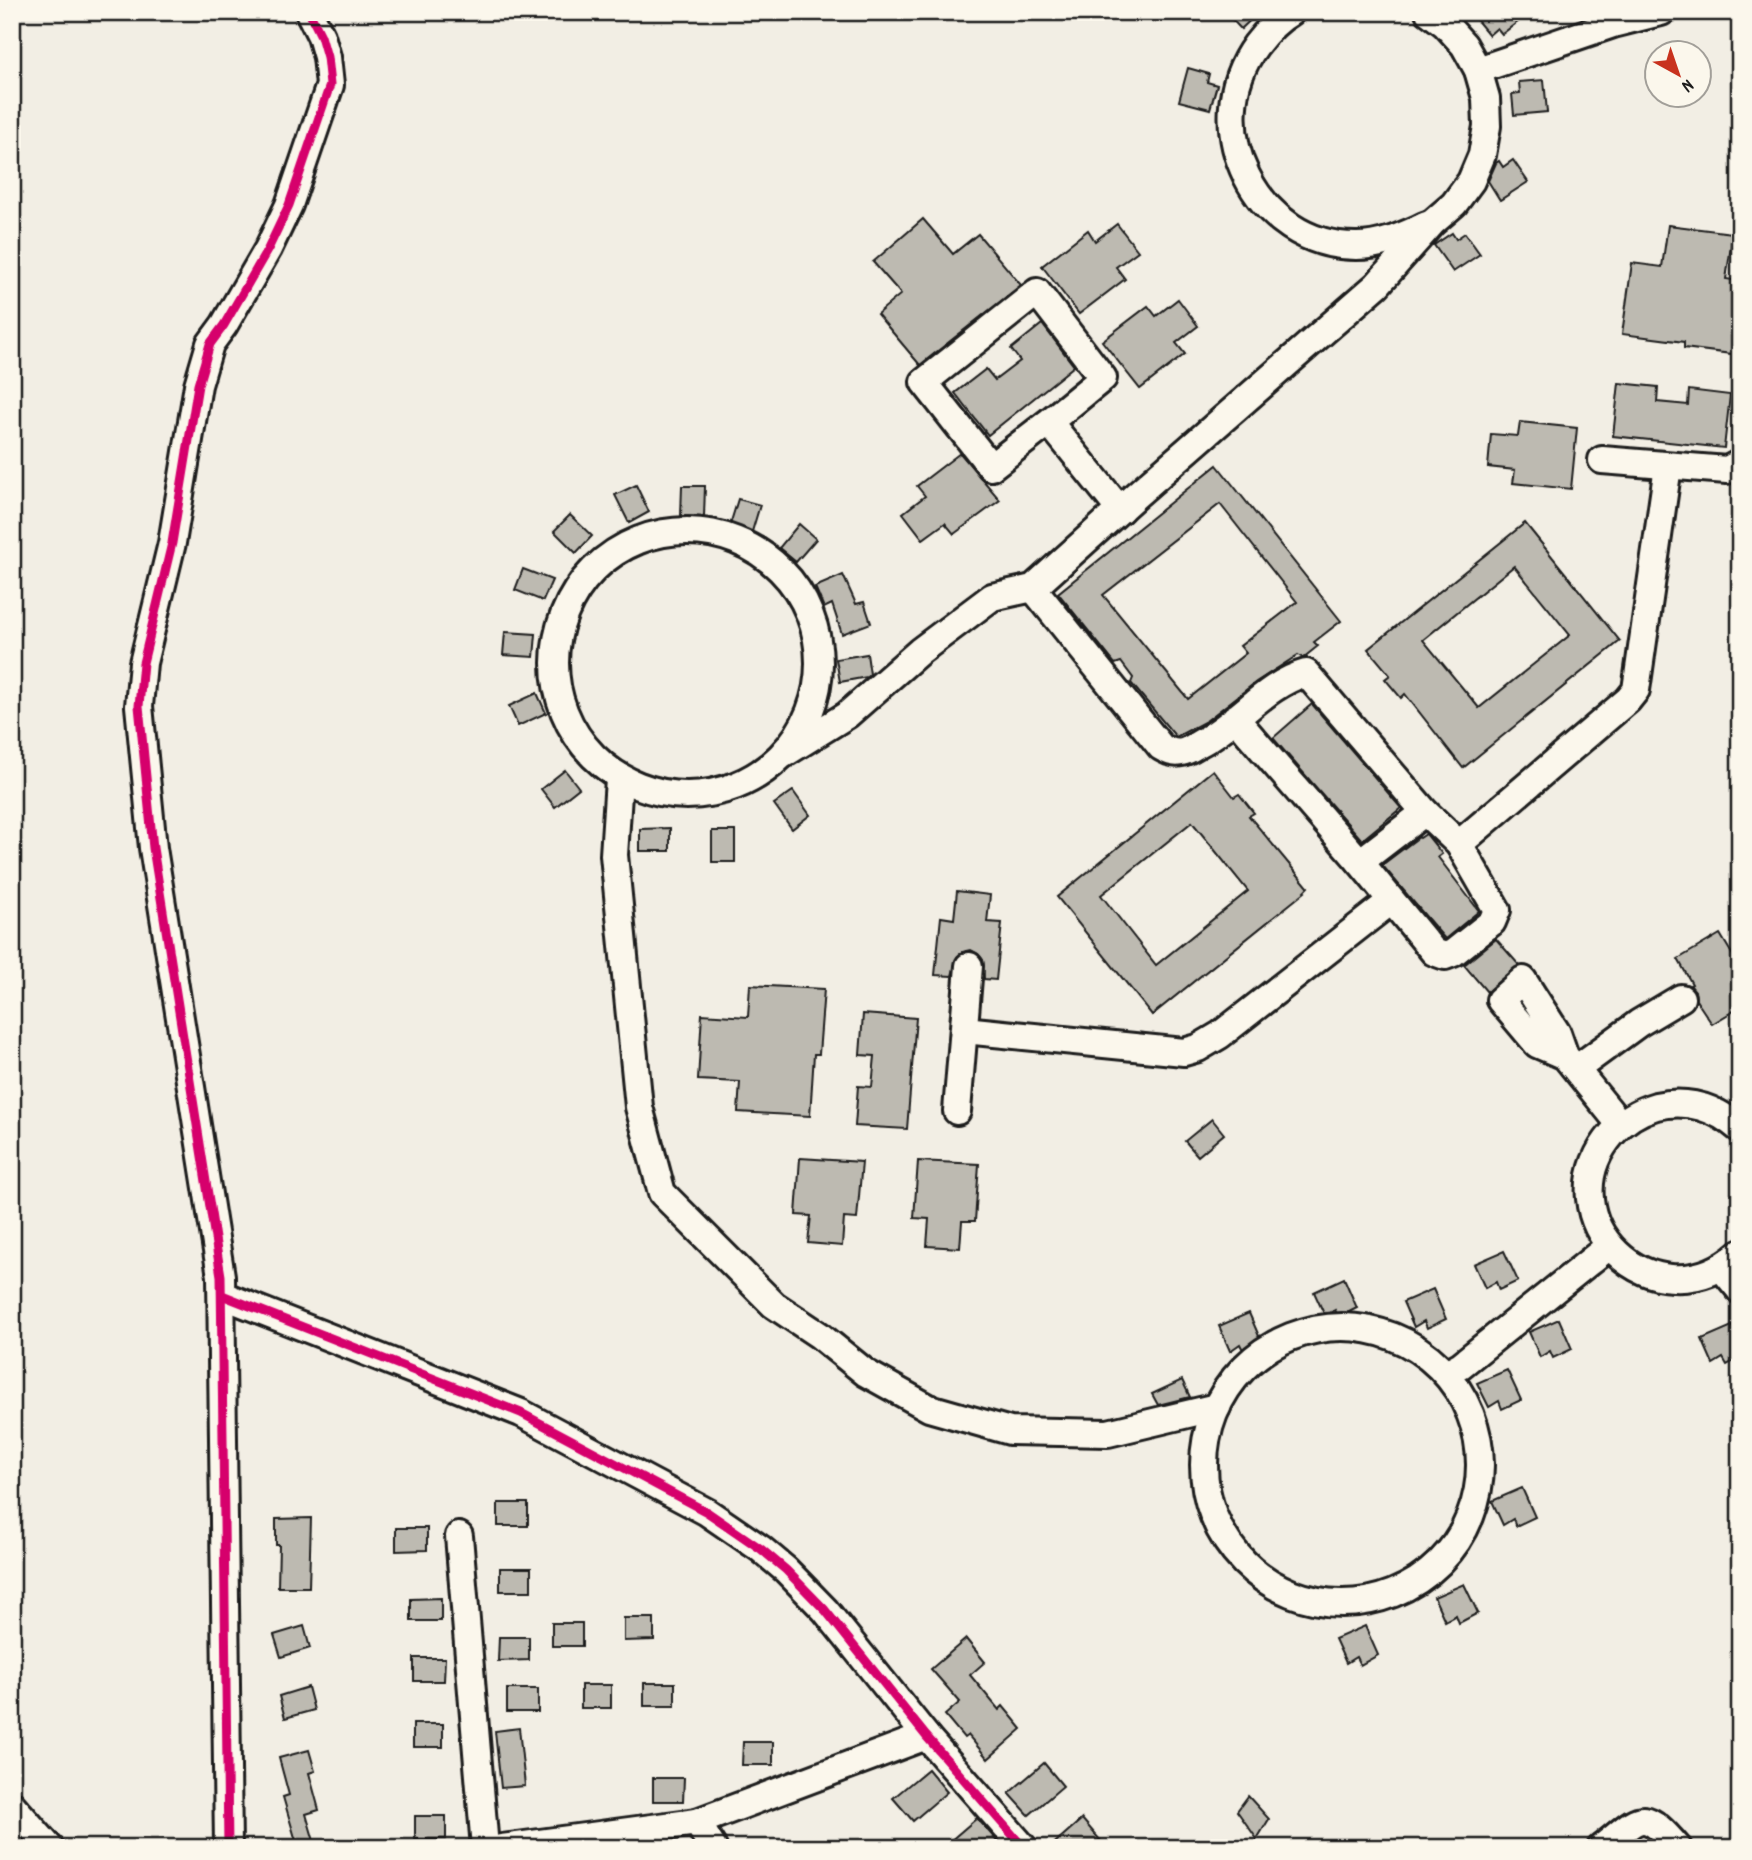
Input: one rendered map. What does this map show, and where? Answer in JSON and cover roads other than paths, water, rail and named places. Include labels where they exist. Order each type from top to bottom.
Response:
[{"type":"street","points":[[228,1848],[222,1295],[153,848],[139,706],[143,663],[172,543],[198,385],[209,344],[224,325],[289,205],[330,85],[327,57],[321,36],[309,12]]},
{"type":"street","points":[[1291,12],[1266,32],[1250,53],[1239,77],[1232,103],[1232,130],[1237,156],[1247,180],[1262,202],[1281,220],[1304,234],[1329,243],[1355,247],[1382,244],[1432,223]]},
{"type":"street","points":[[784,754],[808,716],[811,706],[819,673],[815,629],[797,588],[766,556],[728,537],[685,530],[643,538],[605,559],[576,590],[558,630],[554,673],[564,715],[586,751],[619,779],[661,794],[706,795],[748,781],[784,754],[847,716],[920,651],[992,597],[1033,588],[1377,285],[1432,223],[1454,204],[1471,181],[1482,155],[1487,126],[1486,98],[1478,70],[1464,46],[1445,24],[1429,12]]},
{"type":"street","points":[[1478,70],[1613,24],[1661,12]]},
{"type":"street","points":[[1037,292],[1103,379],[1049,422],[991,467],[923,382],[1037,292]]},
{"type":"street","points":[[1049,422],[1120,510]]},
{"type":"street","points":[[1602,460],[1727,470],[1740,463]]},
{"type":"street","points":[[1459,844],[1628,700],[1636,690],[1668,466]]},
{"type":"street","points":[[1033,588],[1161,747],[1171,752],[1184,752],[1210,738],[1235,718],[1291,677],[1306,673],[1425,812],[1459,844],[1497,910],[1492,922],[1453,953],[1439,956],[1235,718]]},
{"type":"street","points":[[619,779],[614,855],[639,1107],[662,1193],[774,1305],[819,1335],[866,1373],[929,1408],[1010,1431],[1108,1433],[1217,1408]]},
{"type":"street","points":[[1360,862],[1425,812]]},
{"type":"street","points":[[964,1030],[1184,1052],[1199,1048],[1220,1035],[1391,901]]},
{"type":"street","points":[[957,1111],[970,966]]},
{"type":"street","points":[[1620,1124],[1570,1062],[1681,998]]},
{"type":"street","points":[[1740,1129],[1725,1116],[1700,1105],[1672,1102],[1645,1109],[1620,1124],[1604,1144],[1593,1169],[1590,1196],[1595,1222],[1609,1246],[1627,1263],[1649,1274],[1673,1279],[1698,1276],[1735,1257],[1740,1290]]},
{"type":"street","points":[[1446,1373],[1461,1366],[1609,1246]]},
{"type":"street","points":[[222,1295],[521,1413],[707,1512],[761,1549],[805,1588],[825,1610],[926,1735],[1024,1848]]},
{"type":"street","points":[[1326,1327],[1371,1329],[1412,1345],[1446,1373],[1465,1402],[1477,1435],[1480,1469],[1475,1503],[1461,1535],[1439,1563],[1412,1584],[1380,1598],[1346,1604],[1311,1601],[1279,1590],[1243,1564],[1217,1528],[1204,1485],[1205,1441],[1220,1399],[1247,1364],[1284,1339],[1326,1327]]},
{"type":"street","points":[[459,1536],[485,1848]]},
{"type":"street","points":[[502,1848],[697,1822],[926,1735]]},
{"type":"street","points":[[12,1805],[50,1848]]},
{"type":"street","points":[[1601,1848],[1643,1819],[1660,1827],[1678,1848]]},
{"type":"street","points":[[697,1822],[713,1848]]}]
